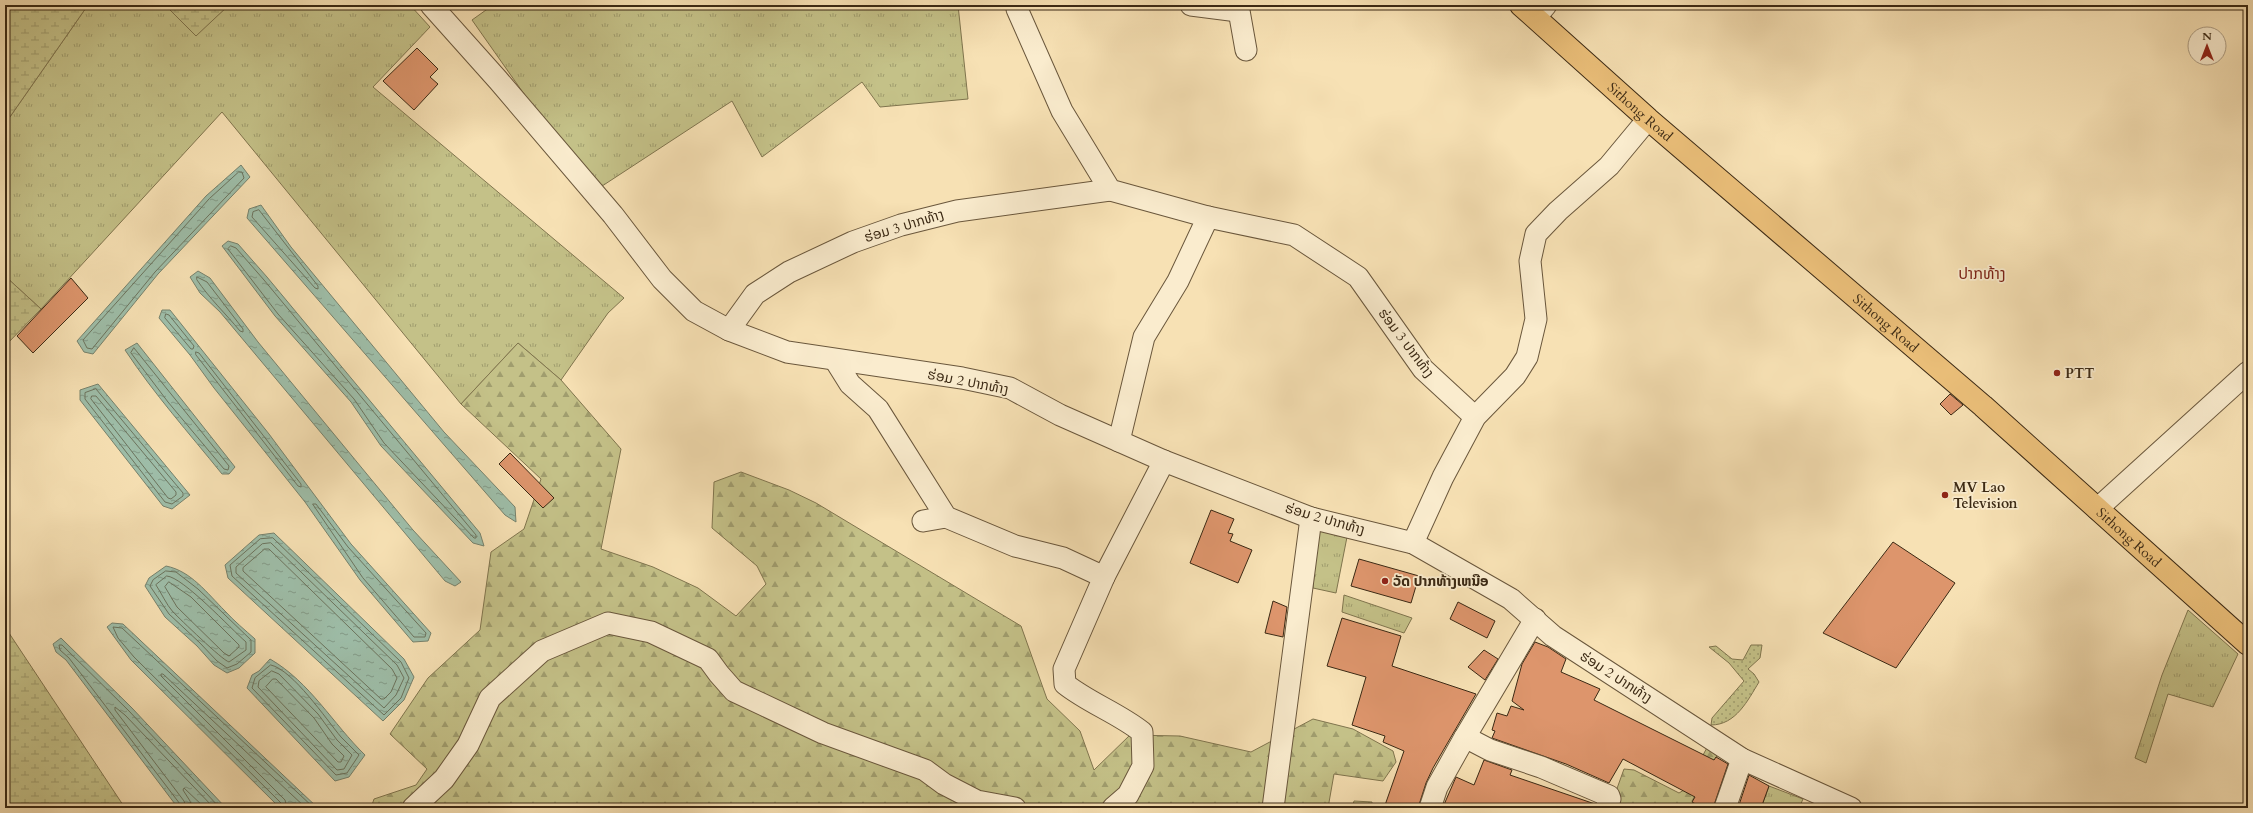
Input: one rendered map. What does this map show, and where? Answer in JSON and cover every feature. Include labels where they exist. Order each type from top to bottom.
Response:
[{"type":"main road","name":"Sithong Road","points":[[1534,9],[1648,119],[1983,406],[2248,644]]},
{"type":"street","name":"ຮ່ອມ 2 ປາກທ້າງ","points":[[431,5],[498,80],[603,203],[662,279],[694,311],[729,330],[787,352],[962,378],[1010,388],[1060,415],[1164,461],[1311,518],[1413,543],[1511,599],[1553,636],[1742,759],[1848,807]]},
{"type":"street","points":[[1191,5],[1238,8],[1246,50]]},
{"type":"street","points":[[1017,9],[1062,111],[1110,190]]},
{"type":"street","points":[[1413,543],[1443,477],[1475,417],[1515,376],[1527,357],[1536,319],[1530,260],[1536,234],[1558,211],[1609,166],[1648,119]]},
{"type":"street","name":"ຮ່ອມ 3 ປາກທ້າງ","points":[[729,330],[755,294],[789,272],[853,242],[901,225],[957,210],[1110,190],[1208,217],[1294,235],[1358,278],[1423,369],[1475,417]]},
{"type":"street","points":[[1118,441],[1144,337],[1178,281],[1208,217]]},
{"type":"street","points":[[835,360],[850,384],[878,409],[946,517]]},
{"type":"street","points":[[2097,509],[2248,372]]},
{"type":"street","points":[[1113,808],[1128,795],[1143,766],[1142,732],[1132,724],[1080,696],[1065,684],[1064,669],[1104,577],[1164,461]]},
{"type":"street","points":[[923,521],[946,517],[1015,546],[1063,558],[1104,577]]},
{"type":"street","points":[[1273,808],[1311,518]]},
{"type":"street","points":[[1430,808],[1437,787],[1464,737],[1535,619]]},
{"type":"street","points":[[412,808],[444,779],[468,745],[490,698],[542,651],[608,623],[651,632],[708,659],[719,674],[734,690],[824,732],[925,770],[944,784],[977,801],[1015,808]]},
{"type":"street","points":[[1464,737],[1490,750],[1541,767],[1609,796],[1610,800],[1606,808]]},
{"type":"street","points":[[1725,808],[1742,759]]},
{"type":"green space","points":[[5,5],[88,5],[5,124]]},
{"type":"green space","points":[[88,5],[165,5],[196,35],[229,5],[410,5],[430,27],[373,87],[624,298],[608,313],[561,380],[518,343],[461,404],[222,112],[41,309],[5,276],[5,124]]},
{"type":"green space","points":[[165,5],[229,5],[196,36]]},
{"type":"green space","points":[[493,5],[958,5],[968,99],[880,107],[862,82],[762,157],[732,101],[593,192],[472,20]]},
{"type":"green space","points":[[5,276],[41,309],[5,346]]},
{"type":"green space","points":[[518,343],[561,380],[621,449],[601,549],[653,567],[698,588],[736,616],[766,584],[757,566],[712,528],[714,482],[741,472],[789,490],[816,503],[1021,626],[1047,699],[1080,731],[1094,770],[1130,735],[1180,736],[1251,752],[1313,719],[1353,729],[1393,751],[1396,762],[1383,781],[1334,774],[1328,808],[371,808],[374,799],[416,785],[427,769],[390,734],[428,678],[480,630],[491,552],[524,529],[541,479],[461,404]]},
{"type":"green space","points":[[1318,527],[1347,537],[1336,593],[1313,588]]},
{"type":"green space","points":[[1344,595],[1412,618],[1404,633],[1342,612]]},
{"type":"green space","points":[[2188,610],[2238,654],[2213,707],[2168,694],[2146,763],[2135,758],[2162,675]]},
{"type":"green space","points":[[5,627],[125,808],[5,808]]},
{"type":"green space","points":[[1751,645],[1762,645],[1760,658],[1748,669],[1754,674],[1759,682],[1746,704],[1734,716],[1728,721],[1711,725],[1712,718],[1744,681],[1729,663],[1709,647],[1716,646],[1732,659],[1743,660]]},
{"type":"green space","points":[[1709,744],[1719,752],[1692,801],[1703,808],[1610,808],[1624,769],[1634,770],[1679,793],[1684,790]]},
{"type":"green space","points":[[1769,786],[1803,799],[1799,808],[1761,808]]},
{"type":"green space","points":[[1354,801],[1372,802],[1372,808],[1352,808]]},
{"type":"water","points":[[241,165],[250,177],[158,274],[93,354],[84,352],[77,341],[206,196]]},
{"type":"water","points":[[261,205],[291,247],[444,432],[515,507],[516,522],[505,515],[247,218],[249,209]]},
{"type":"water","points":[[228,241],[238,244],[267,277],[480,533],[484,546],[473,543],[381,446],[351,402],[275,316],[222,246]]},
{"type":"water","points":[[198,271],[210,278],[258,342],[413,530],[461,582],[455,586],[445,581],[220,312],[200,293],[190,277]]},
{"type":"water","points":[[162,310],[170,310],[269,434],[351,544],[431,633],[428,641],[413,642],[360,580],[305,502],[214,388],[190,355],[159,318]]},
{"type":"water","points":[[137,343],[235,467],[229,474],[222,474],[136,366],[125,350]]},
{"type":"water","points":[[98,384],[190,495],[172,509],[163,506],[80,400],[80,390]]},
{"type":"water","points":[[274,533],[404,659],[414,677],[404,700],[383,721],[228,578],[225,565],[259,535]]},
{"type":"water","points":[[166,566],[191,578],[255,639],[255,653],[239,668],[227,673],[214,665],[197,646],[165,617],[145,586],[149,578]]},
{"type":"water","points":[[112,623],[123,624],[318,808],[280,808],[131,660],[107,627]]},
{"type":"water","points":[[61,638],[132,708],[226,808],[178,808],[66,660],[56,652],[53,644]]},
{"type":"water","points":[[270,659],[284,668],[309,691],[365,755],[349,777],[335,781],[247,688],[252,675],[259,671]]},
{"type":"building","points":[[417,48],[438,69],[430,77],[438,84],[414,110],[383,81]]},
{"type":"building","points":[[71,278],[88,298],[33,353],[17,336]]},
{"type":"building","points":[[1950,394],[1963,405],[1951,415],[1940,404]]},
{"type":"building","points":[[510,453],[554,498],[543,508],[499,464]]},
{"type":"building","points":[[1211,510],[1234,519],[1228,533],[1233,534],[1230,541],[1252,550],[1238,583],[1190,563]]},
{"type":"building","points":[[1893,542],[1955,583],[1896,668],[1823,633]]},
{"type":"building","name":"ວັດ ປາກທ້າງເຫນືອ","points":[[1359,559],[1419,576],[1411,603],[1351,586]]},
{"type":"building","points":[[1273,601],[1287,607],[1283,637],[1265,633]]},
{"type":"building","points":[[1458,602],[1495,621],[1487,638],[1450,619]]},
{"type":"building","points":[[1342,618],[1401,636],[1392,666],[1476,694],[1433,768],[1426,783],[1418,808],[1384,808],[1404,751],[1383,742],[1385,736],[1352,725],[1366,677],[1327,666]]},
{"type":"building","points":[[1535,642],[1548,647],[1566,659],[1561,672],[1600,689],[1594,700],[1714,760],[1716,757],[1728,764],[1713,808],[1703,808],[1692,802],[1695,797],[1623,759],[1609,783],[1566,764],[1492,738],[1495,731],[1492,730],[1497,713],[1507,716],[1511,706],[1524,710],[1512,701],[1522,664]]},
{"type":"building","points":[[1484,650],[1498,659],[1485,680],[1468,667]]},
{"type":"building","points":[[1484,760],[1512,770],[1510,775],[1595,804],[1594,808],[1443,807],[1456,777],[1474,785]]},
{"type":"building","points":[[1749,775],[1769,786],[1761,808],[1738,808]]},
{"type":"place","name":"PTT","points":[[2057,373]]},
{"type":"place","name":"MV Lao Television","points":[[1945,495]]},
{"type":"place","name":"ວັດ ປາກທ້າງເຫນືອ","points":[[1385,581]]},
{"type":"district","name":"ປາກທ້າງ","points":[[1982,274]]}]
